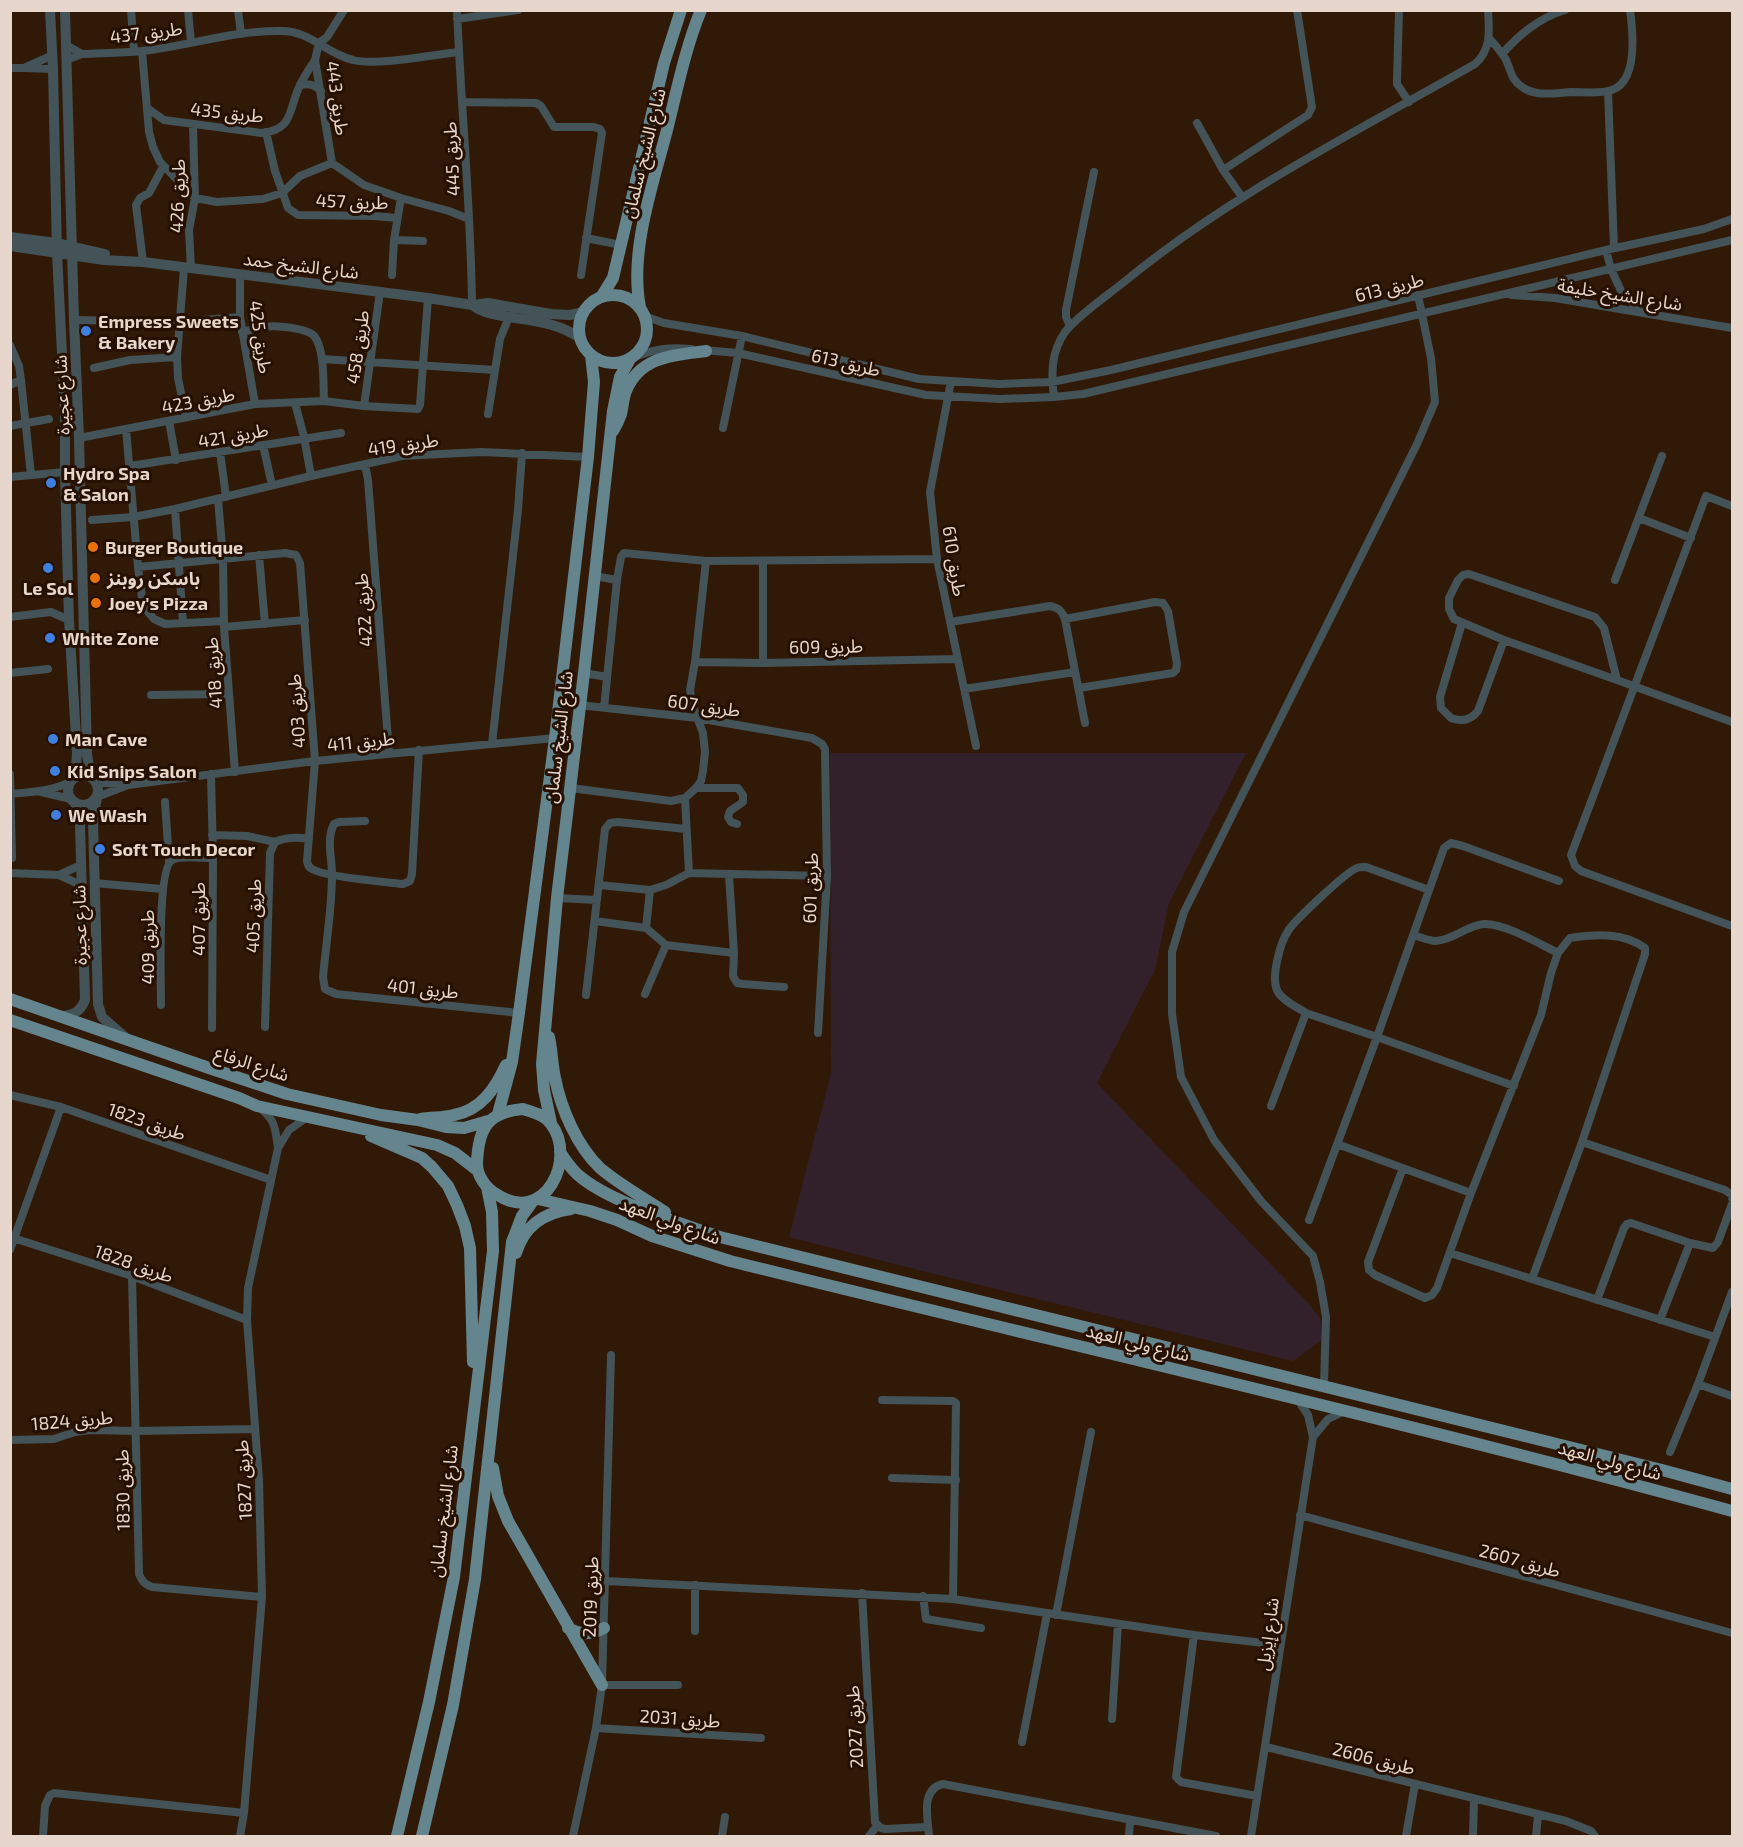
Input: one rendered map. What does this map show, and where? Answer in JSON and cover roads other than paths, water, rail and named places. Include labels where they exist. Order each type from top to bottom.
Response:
[{"type":"main road","name":"شارع الشيخ سلمان","points":[[602,296],[613,278],[663,63],[681,10]]},
{"type":"main road","name":"شارع الشيخ سلمان","points":[[642,311],[636,288],[638,248],[682,70],[701,10]]},
{"type":"main road","points":[[602,296],[622,296],[632,299],[642,311],[646,323],[645,338],[632,358],[615,363],[604,362],[591,356],[581,339],[580,323],[584,312],[596,299],[602,296]]},
{"type":"main road","points":[[609,438],[621,417],[626,391],[643,367],[669,356],[706,351]]},
{"type":"main road","name":"شارع الشيخ سلمان","points":[[493,1118],[507,1082],[514,1048],[555,738],[588,457],[594,382],[591,356]]},
{"type":"main road","name":"شارع الشيخ سلمان","points":[[551,1122],[544,1090],[542,1064],[557,898],[609,438],[620,377],[632,358]]},
{"type":"main road","name":"شارع الرفاع","points":[[10,999],[288,1094],[455,1128],[464,1128],[493,1118]]},
{"type":"main road","points":[[546,1016],[554,1077],[575,1132],[587,1153],[618,1182],[684,1225]]},
{"type":"main road","name":"شارع الرفاع","points":[[10,1020],[257,1106],[437,1145],[456,1153],[477,1170]]},
{"type":"main road","points":[[418,1120],[435,1116],[451,1116],[476,1106],[497,1083],[514,1048]]},
{"type":"main road","points":[[422,1836],[444,1747],[475,1579],[514,1233],[522,1216],[549,1188],[556,1175],[560,1152],[551,1122],[538,1113],[523,1109],[508,1110],[493,1118],[482,1133],[477,1170],[493,1193],[514,1203],[521,1204],[536,1200]]},
{"type":"main road","points":[[357,1128],[422,1158],[448,1186],[457,1205],[470,1248],[474,1403]]},
{"type":"main road","name":"شارع ولي العهد","points":[[560,1152],[577,1174],[605,1193],[720,1237],[1732,1489]]},
{"type":"main road","name":"شارع الشيخ سلمان","points":[[397,1836],[429,1702],[454,1577],[493,1244],[492,1212],[487,1186]]},
{"type":"main road","name":"شارع ولي العهد","points":[[536,1200],[590,1211],[652,1236],[730,1261],[1320,1405],[1611,1478],[1732,1511]]},
{"type":"main road","points":[[506,1292],[519,1245],[527,1230],[540,1218],[556,1211],[573,1208],[590,1211]]},
{"type":"main road","points":[[1320,1405],[1324,1386]]},
{"type":"main road","points":[[490,1452],[498,1496],[507,1521],[602,1685]]},
{"type":"main road","points":[[568,1628],[590,1634],[604,1628]]},
{"type":"street","name":"شارع عجيرة","points":[[50,10],[57,248],[65,414],[69,620],[76,754],[73,779]]},
{"type":"street","name":"شارع عجيرة","points":[[64,10],[81,507],[87,520],[87,755],[92,778]]},
{"type":"street","points":[[131,10],[153,147],[163,166],[195,198],[217,202],[263,199],[282,193],[300,176],[332,163],[364,185],[469,219]]},
{"type":"street","points":[[188,10],[191,42]]},
{"type":"street","points":[[238,10],[241,34]]},
{"type":"street","name":"طريق 443","points":[[332,163],[315,60],[319,44],[327,37],[344,10]]},
{"type":"street","points":[[457,15],[518,10]]},
{"type":"street","points":[[1223,170],[1308,116],[1312,107],[1297,10]]},
{"type":"street","points":[[1399,10],[1397,80],[1409,102]]},
{"type":"street","points":[[1054,397],[1052,365],[1056,348],[1070,326],[1152,259],[1242,197],[1476,64],[1486,51],[1489,38],[1488,10]]},
{"type":"street","points":[[1502,54],[1529,28],[1565,10]]},
{"type":"street","points":[[1489,38],[1502,54],[1513,79],[1518,85],[1531,92],[1608,91],[1624,82],[1630,70],[1632,31],[1630,10]]},
{"type":"street","name":"طريق 445","points":[[457,15],[471,244],[472,305]]},
{"type":"street","name":"طريق 437","points":[[66,60],[82,54],[138,51],[241,34],[284,30],[303,33],[340,56],[355,61],[385,61],[458,52]]},
{"type":"street","points":[[66,45],[82,54]]},
{"type":"street","points":[[24,68],[52,55]]},
{"type":"street","name":"طريق 435","points":[[147,108],[164,120],[193,125],[266,132],[281,128],[286,123],[300,85],[315,60]]},
{"type":"street","points":[[10,68],[53,69]]},
{"type":"street","points":[[300,85],[315,85],[321,91]]},
{"type":"street","points":[[1608,91],[1614,248]]},
{"type":"street","points":[[462,102],[536,104],[541,106],[554,127],[600,129],[602,133],[581,275]]},
{"type":"street","name":"طريق 435","points":[[149,132],[157,123],[164,120]]},
{"type":"street","points":[[1197,123],[1223,170],[1242,197]]},
{"type":"street","name":"طريق 426","points":[[186,417],[178,378],[177,357],[188,268],[189,230],[195,198],[193,125]]},
{"type":"street","name":"طريق 457","points":[[266,132],[282,193],[288,207],[297,215],[397,218]]},
{"type":"street","points":[[143,262],[137,202],[149,193],[163,166]]},
{"type":"street","points":[[1070,326],[1066,310],[1094,172]]},
{"type":"street","points":[[392,275],[394,240],[401,198]]},
{"type":"street","name":"طريق 613","points":[[642,311],[664,323],[742,336],[919,379],[999,384],[1052,382],[1111,370],[1614,248],[1704,229],[1732,219]]},
{"type":"street","name":"شارع الشيخ حمد","points":[[10,237],[104,260],[143,262],[472,305],[488,303],[561,315],[584,312]]},
{"type":"street","points":[[586,238],[621,245]]},
{"type":"street","points":[[394,240],[423,241]]},
{"type":"street","name":"طريق 613","points":[[632,358],[655,349],[674,347],[738,353],[917,393],[1000,399],[1083,394],[1732,240]]},
{"type":"street","name":"شارع الشيخ حمد","points":[[10,246],[57,248]]},
{"type":"street","points":[[1606,250],[1611,269],[1626,299],[1641,312]]},
{"type":"street","name":"طريق 425","points":[[240,274],[240,317],[255,404]]},
{"type":"street","name":"طريق 458","points":[[364,406],[380,292]]},
{"type":"street","name":"شارع الشيخ خليفة","points":[[1502,295],[1555,297],[1732,328]]},
{"type":"street","points":[[1324,1386],[1326,1317],[1313,1256],[1261,1201],[1214,1140],[1181,1077],[1172,1014],[1172,952],[1184,912],[1436,402],[1431,358],[1418,296]]},
{"type":"street","points":[[423,366],[428,298]]},
{"type":"street","name":"شارع الشيخ حمد","points":[[472,305],[485,313],[552,324],[581,339]]},
{"type":"street","points":[[488,414],[500,339],[509,316],[521,309]]},
{"type":"street","points":[[74,320],[180,322],[240,317]]},
{"type":"street","points":[[242,332],[266,327],[281,327],[311,333],[316,338],[322,359],[324,401]]},
{"type":"street","points":[[723,428],[742,336]]},
{"type":"street","points":[[10,345],[19,366],[31,475]]},
{"type":"street","points":[[94,368],[130,360],[177,357]]},
{"type":"street","points":[[322,359],[495,370]]},
{"type":"street","name":"طريق 423","points":[[79,438],[255,404],[324,401],[418,409],[423,366]]},
{"type":"street","points":[[10,385],[21,380]]},
{"type":"street","name":"طريق 610","points":[[951,381],[930,492],[937,559],[976,746]]},
{"type":"street","points":[[295,402],[312,476]]},
{"type":"street","points":[[10,426],[49,419]]},
{"type":"street","points":[[169,421],[176,460]]},
{"type":"street","points":[[126,429],[143,606],[154,619],[165,624],[265,624],[305,621]]},
{"type":"street","name":"طريق 421","points":[[130,466],[340,432]]},
{"type":"street","points":[[263,446],[272,485]]},
{"type":"street","points":[[220,452],[222,498]]},
{"type":"street","name":"طريق 419","points":[[87,520],[133,517],[175,509],[402,456],[481,452],[588,457]]},
{"type":"street","points":[[492,744],[517,520],[522,453]]},
{"type":"street","points":[[1615,580],[1662,456]]},
{"type":"street","name":"طريق 422","points":[[365,465],[389,753]]},
{"type":"street","points":[[10,477],[65,472]]},
{"type":"street","points":[[1732,506],[1706,496],[1571,855],[1572,863],[1585,873],[1732,926]]},
{"type":"street","name":"طريق 418","points":[[222,498],[224,624],[235,772]]},
{"type":"street","points":[[175,509],[183,623]]},
{"type":"street","points":[[1638,518],[1690,538]]},
{"type":"street","points":[[604,708],[617,580],[621,556],[624,552],[706,561],[937,559]]},
{"type":"street","name":"طريق 403","points":[[259,555],[285,553],[296,555],[300,563],[315,761],[307,861],[312,870],[332,874]]},
{"type":"street","points":[[138,567],[259,555],[265,624]]},
{"type":"street","points":[[571,788],[671,801],[685,798],[701,781],[705,752],[703,734],[692,704],[690,690],[706,561]]},
{"type":"street","points":[[762,561],[763,663]]},
{"type":"street","points":[[1617,680],[1604,628],[1592,615],[1469,574],[1463,575],[1458,580],[1448,604],[1450,614],[1454,619],[1504,640],[1732,722]]},
{"type":"street","points":[[594,576],[617,580]]},
{"type":"street","points":[[10,617],[51,612],[69,600]]},
{"type":"street","points":[[1065,619],[1155,602],[1163,603],[1168,611],[1177,664],[1173,674],[1079,688]]},
{"type":"street","points":[[950,622],[1050,606],[1058,608],[1065,619],[1085,723]]},
{"type":"street","points":[[51,612],[69,620]]},
{"type":"street","points":[[1462,623],[1440,697],[1441,708],[1451,718],[1466,720],[1478,711],[1504,640]]},
{"type":"street","name":"طريق 609","points":[[695,662],[957,659]]},
{"type":"street","points":[[10,673],[48,669]]},
{"type":"street","points":[[964,689],[1075,672]]},
{"type":"street","points":[[584,673],[607,677]]},
{"type":"street","points":[[151,695],[229,694]]},
{"type":"street","name":"طريق 607","points":[[579,705],[697,718],[812,738],[822,744]]},
{"type":"street","name":"طريق 411","points":[[97,796],[128,785],[211,774],[389,753],[555,738]]},
{"type":"street","name":"طريق 601","points":[[818,1033],[827,876],[825,749],[822,744]]},
{"type":"street","name":"طريق 411","points":[[332,874],[403,884],[410,881],[419,750]]},
{"type":"street","points":[[10,774],[12,858]]},
{"type":"street","name":"طريق 407","points":[[211,774],[212,1028]]},
{"type":"street","points":[[11,794],[63,785],[86,775],[92,778],[97,788],[97,796],[84,805],[63,796],[37,791]]},
{"type":"street","name":"طريق 411","points":[[92,778],[104,783],[128,785]]},
{"type":"street","points":[[73,779],[68,790],[73,801]]},
{"type":"street","points":[[696,788],[738,788],[743,795],[743,802],[729,811],[728,817],[731,822],[737,824]]},
{"type":"street","name":"شارع عجيرة","points":[[97,796],[93,821],[98,1004],[102,1017],[129,1040]]},
{"type":"street","points":[[685,798],[689,873]]},
{"type":"street","name":"شارع عجيرة","points":[[60,1016],[72,1015],[80,1011],[85,1000],[80,825],[73,801]]},
{"type":"street","name":"طريق 409","points":[[161,1005],[162,889],[169,861],[165,802]]},
{"type":"street","points":[[332,874],[330,845],[334,824],[365,821]]},
{"type":"street","points":[[586,995],[605,829],[610,823],[618,822],[686,829]]},
{"type":"street","points":[[212,835],[247,836],[275,842],[297,837],[309,839]]},
{"type":"street","name":"طريق 405","points":[[264,1027],[270,854],[275,842]]},
{"type":"street","points":[[1309,1220],[1444,848],[1450,843],[1464,846],[1559,881]]},
{"type":"street","points":[[169,861],[176,858],[213,858]]},
{"type":"street","points":[[59,875],[81,866]]},
{"type":"street","points":[[1429,890],[1366,867],[1358,867],[1341,879],[1288,930],[1280,950],[1274,981],[1277,992],[1290,1004],[1306,1013],[1377,1036],[1514,1086]]},
{"type":"street","points":[[10,873],[59,875],[81,885]]},
{"type":"street","points":[[599,885],[650,891],[689,873],[827,876]]},
{"type":"street","name":"طريق 401","points":[[332,874],[323,977],[325,989],[336,994],[519,1013]]},
{"type":"street","points":[[729,874],[734,953],[733,976],[737,982],[784,987]]},
{"type":"street","name":"طريق 409","points":[[94,883],[162,889]]},
{"type":"street","points":[[646,928],[650,891]]},
{"type":"street","points":[[557,898],[597,900]]},
{"type":"street","points":[[595,921],[646,928],[666,945],[734,953]]},
{"type":"street","points":[[1413,935],[1436,941],[1452,937],[1478,925],[1487,924],[1523,935],[1558,953]]},
{"type":"street","points":[[1403,1168],[1368,1262],[1369,1270],[1425,1298],[1432,1295],[1437,1288],[1471,1192],[1541,1015],[1558,953],[1570,938],[1596,934],[1619,937],[1645,948],[1645,954],[1582,1142],[1532,1279]]},
{"type":"street","points":[[645,994],[666,945]]},
{"type":"street","points":[[1271,1106],[1306,1013]]},
{"type":"street","name":"طريق 1823","points":[[10,1095],[61,1107],[271,1180]]},
{"type":"street","name":"طريق 1827","points":[[257,1106],[270,1116],[274,1123],[278,1148]]},
{"type":"street","points":[[10,1250],[61,1107]]},
{"type":"street","name":"طريق 1827","points":[[240,1836],[244,1813],[262,1597],[259,1480],[247,1320],[248,1287],[278,1148],[290,1130],[306,1118]]},
{"type":"street","points":[[1582,1142],[1725,1190],[1732,1195],[1732,1198]]},
{"type":"street","points":[[1337,1144],[1471,1192]]},
{"type":"street","points":[[1597,1300],[1627,1224],[1631,1223],[1690,1243],[1713,1248],[1719,1242],[1732,1204]]},
{"type":"street","name":"طريق 1828","points":[[13,1237],[132,1276],[247,1320]]},
{"type":"street","points":[[1660,1320],[1690,1243]]},
{"type":"street","points":[[1450,1253],[1715,1337]]},
{"type":"street","name":"طريق 1830","points":[[132,1276],[141,1581],[152,1587],[262,1597]]},
{"type":"street","points":[[1670,1452],[1732,1292]]},
{"type":"street","name":"طريق 2019","points":[[573,1836],[596,1728],[602,1685],[611,1355]]},
{"type":"street","points":[[1698,1384],[1732,1396]]},
{"type":"street","points":[[882,1400],[955,1402],[953,1599]]},
{"type":"street","name":"شارع إيزيل","points":[[1251,1836],[1313,1437],[1308,1415],[1298,1400]]},
{"type":"street","points":[[1313,1437],[1328,1419],[1345,1412]]},
{"type":"street","name":"طريق 1824","points":[[10,1440],[54,1439],[90,1430],[255,1429]]},
{"type":"street","points":[[1022,1742],[1091,1432]]},
{"type":"street","points":[[892,1478],[956,1480]]},
{"type":"street","name":"طريق 2607","points":[[1300,1515],[1732,1633]]},
{"type":"street","points":[[606,1581],[923,1596],[1280,1645]]},
{"type":"street","points":[[694,1631],[695,1585]]},
{"type":"street","name":"طريق 2027","points":[[862,1593],[874,1818],[877,1826]]},
{"type":"street","points":[[923,1596],[926,1619],[981,1628]]},
{"type":"street","points":[[1112,1719],[1118,1624]]},
{"type":"street","points":[[1194,1635],[1176,1777],[1181,1782],[1257,1796]]},
{"type":"street","points":[[602,1685],[678,1684]]},
{"type":"street","name":"طريق 2031","points":[[596,1728],[761,1738]]},
{"type":"street","name":"طريق 2606","points":[[1266,1747],[1538,1815],[1591,1831],[1595,1836]]},
{"type":"street","points":[[929,1836],[928,1795],[934,1787],[943,1784],[1216,1836]]},
{"type":"street","points":[[1406,1836],[1415,1784]]},
{"type":"street","points":[[43,1836],[45,1806],[47,1799],[54,1793],[244,1813]]},
{"type":"street","points":[[1473,1836],[1474,1799]]},
{"type":"street","points":[[1536,1836],[1538,1815]]},
{"type":"street","points":[[722,1836],[725,1816]]},
{"type":"street","points":[[1129,1836],[1130,1820]]},
{"type":"street","points":[[869,1836],[877,1826],[885,1829],[928,1827]]},
{"type":"place","name":"Empress Sweets & Bakery","points":[[86,331]]},
{"type":"place","name":"Hydro Spa & Salon","points":[[51,483]]},
{"type":"place","name":"Burger Boutique","points":[[93,547]]},
{"type":"place","name":"Le Sol","points":[[48,568]]},
{"type":"place","name":"باسكن روبنز","points":[[95,578]]},
{"type":"place","name":"Joey's Pizza","points":[[96,603]]},
{"type":"place","name":"White Zone","points":[[50,638]]},
{"type":"place","name":"Man Cave","points":[[53,739]]},
{"type":"place","name":"Kid Snips Salon","points":[[55,771]]},
{"type":"place","name":"We Wash","points":[[56,815]]},
{"type":"place","name":"Soft Touch Decor","points":[[100,849]]}]
